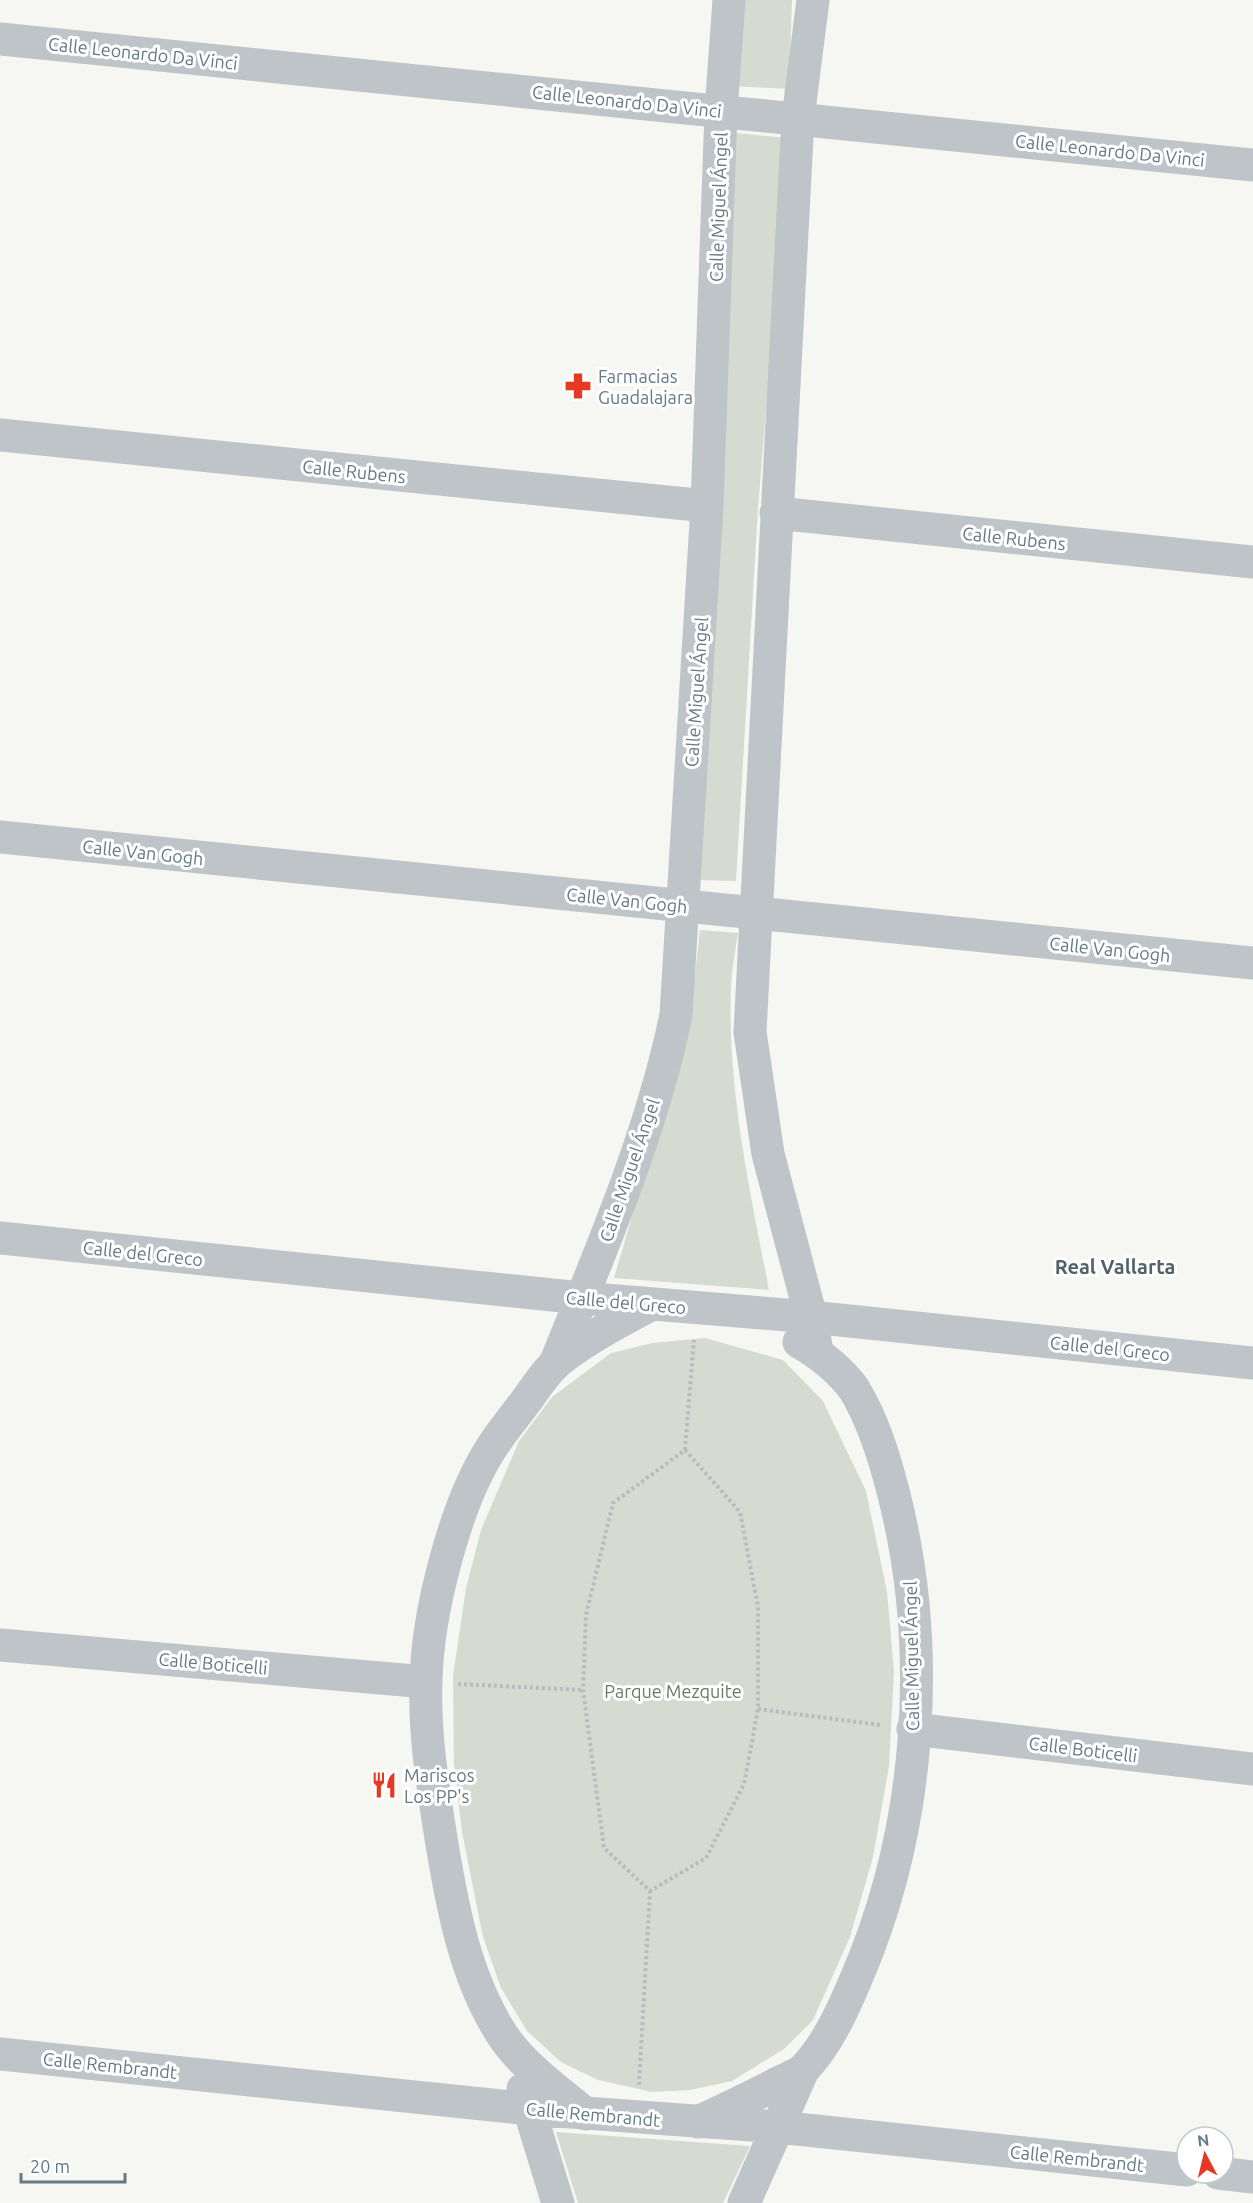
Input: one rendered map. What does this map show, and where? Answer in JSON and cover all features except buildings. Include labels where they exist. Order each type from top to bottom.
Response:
[{"type":"street","name":"Calle Miguel Ángel","points":[[558,2203],[530,2109],[504,2037],[475,1980],[457,1925],[436,1804],[426,1682],[433,1622],[464,1503],[491,1448],[555,1364],[618,1208],[666,1064],[676,1015],[707,506],[721,111],[729,0]]},
{"type":"street","points":[[813,0],[798,118],[754,913],[750,1032],[768,1154],[811,1317],[817,1352]]},
{"type":"street","name":"Calle Leonardo Da Vinci","points":[[0,39],[1253,165]]},
{"type":"street","name":"Calle Rubens","points":[[0,435],[707,506]]},
{"type":"street","name":"Calle Rubens","points":[[776,513],[1253,562]]},
{"type":"street","name":"Calle Van Gogh","points":[[0,837],[1253,963]]},
{"type":"street","name":"Calle del Greco","points":[[0,1238],[581,1298],[811,1317],[1253,1363]]},
{"type":"street","name":"Calle Miguel Ángel","points":[[555,1364],[620,1321],[652,1304]]},
{"type":"street","name":"Calle Miguel Ángel","points":[[742,1311],[817,1352],[853,1388],[881,1446],[910,1566],[916,1689],[914,1730],[902,1835],[873,1937],[841,2015],[803,2070],[744,2203]]},
{"type":"street","name":"Calle Boticelli","points":[[0,1645],[426,1682]]},
{"type":"street","name":"Calle Boticelli","points":[[914,1730],[1253,1769]]},
{"type":"street","name":"Calle Miguel Ángel","points":[[504,2037],[542,2077],[586,2114]]},
{"type":"street","name":"Calle Rembrandt","points":[[0,2054],[530,2109],[637,2119],[778,2127],[1175,2169]]},
{"type":"street","name":"Calle Miguel Ángel","points":[[697,2122],[803,2070]]},
{"type":"street","points":[[1235,2175],[1253,2177]]},
{"type":"path","points":[[650,1891],[706,1858],[744,1784],[758,1709],[758,1607],[740,1512],[685,1450],[697,1308]]},
{"type":"path","points":[[650,1891],[604,1848],[583,1690],[586,1614],[613,1503],[685,1450]]},
{"type":"path","points":[[426,1682],[583,1690]]},
{"type":"path","points":[[758,1709],[914,1730]]},
{"type":"path","points":[[637,2119],[650,1891]]},
{"type":"green space","points":[[742,0],[792,0],[789,89],[731,86]]},
{"type":"green space","points":[[735,133],[788,138],[758,508],[736,881],[695,880]]},
{"type":"green space","points":[[700,930],[738,933],[731,987],[736,1101],[754,1215],[769,1290],[614,1278],[690,1018]]},
{"type":"green space","name":"Parque Mezquite","points":[[705,1338],[783,1360],[823,1401],[866,1491],[887,1592],[894,1671],[889,1766],[873,1857],[850,1937],[813,2020],[784,2049],[732,2081],[690,2090],[652,2092],[598,2080],[561,2062],[527,2031],[501,1988],[483,1937],[462,1832],[454,1765],[453,1676],[466,1588],[481,1530],[519,1441],[552,1397],[611,1353],[652,1343]]},
{"type":"green space","points":[[556,2132],[750,2146],[723,2203],[578,2203]]},
{"type":"place","name":"Farmacias Guadalajara","points":[[578,386]]},
{"type":"place","name":"Mariscos Los PP's","points":[[384,1785]]},
{"type":"district","name":"Real Vallarta","points":[[1115,1266]]}]
